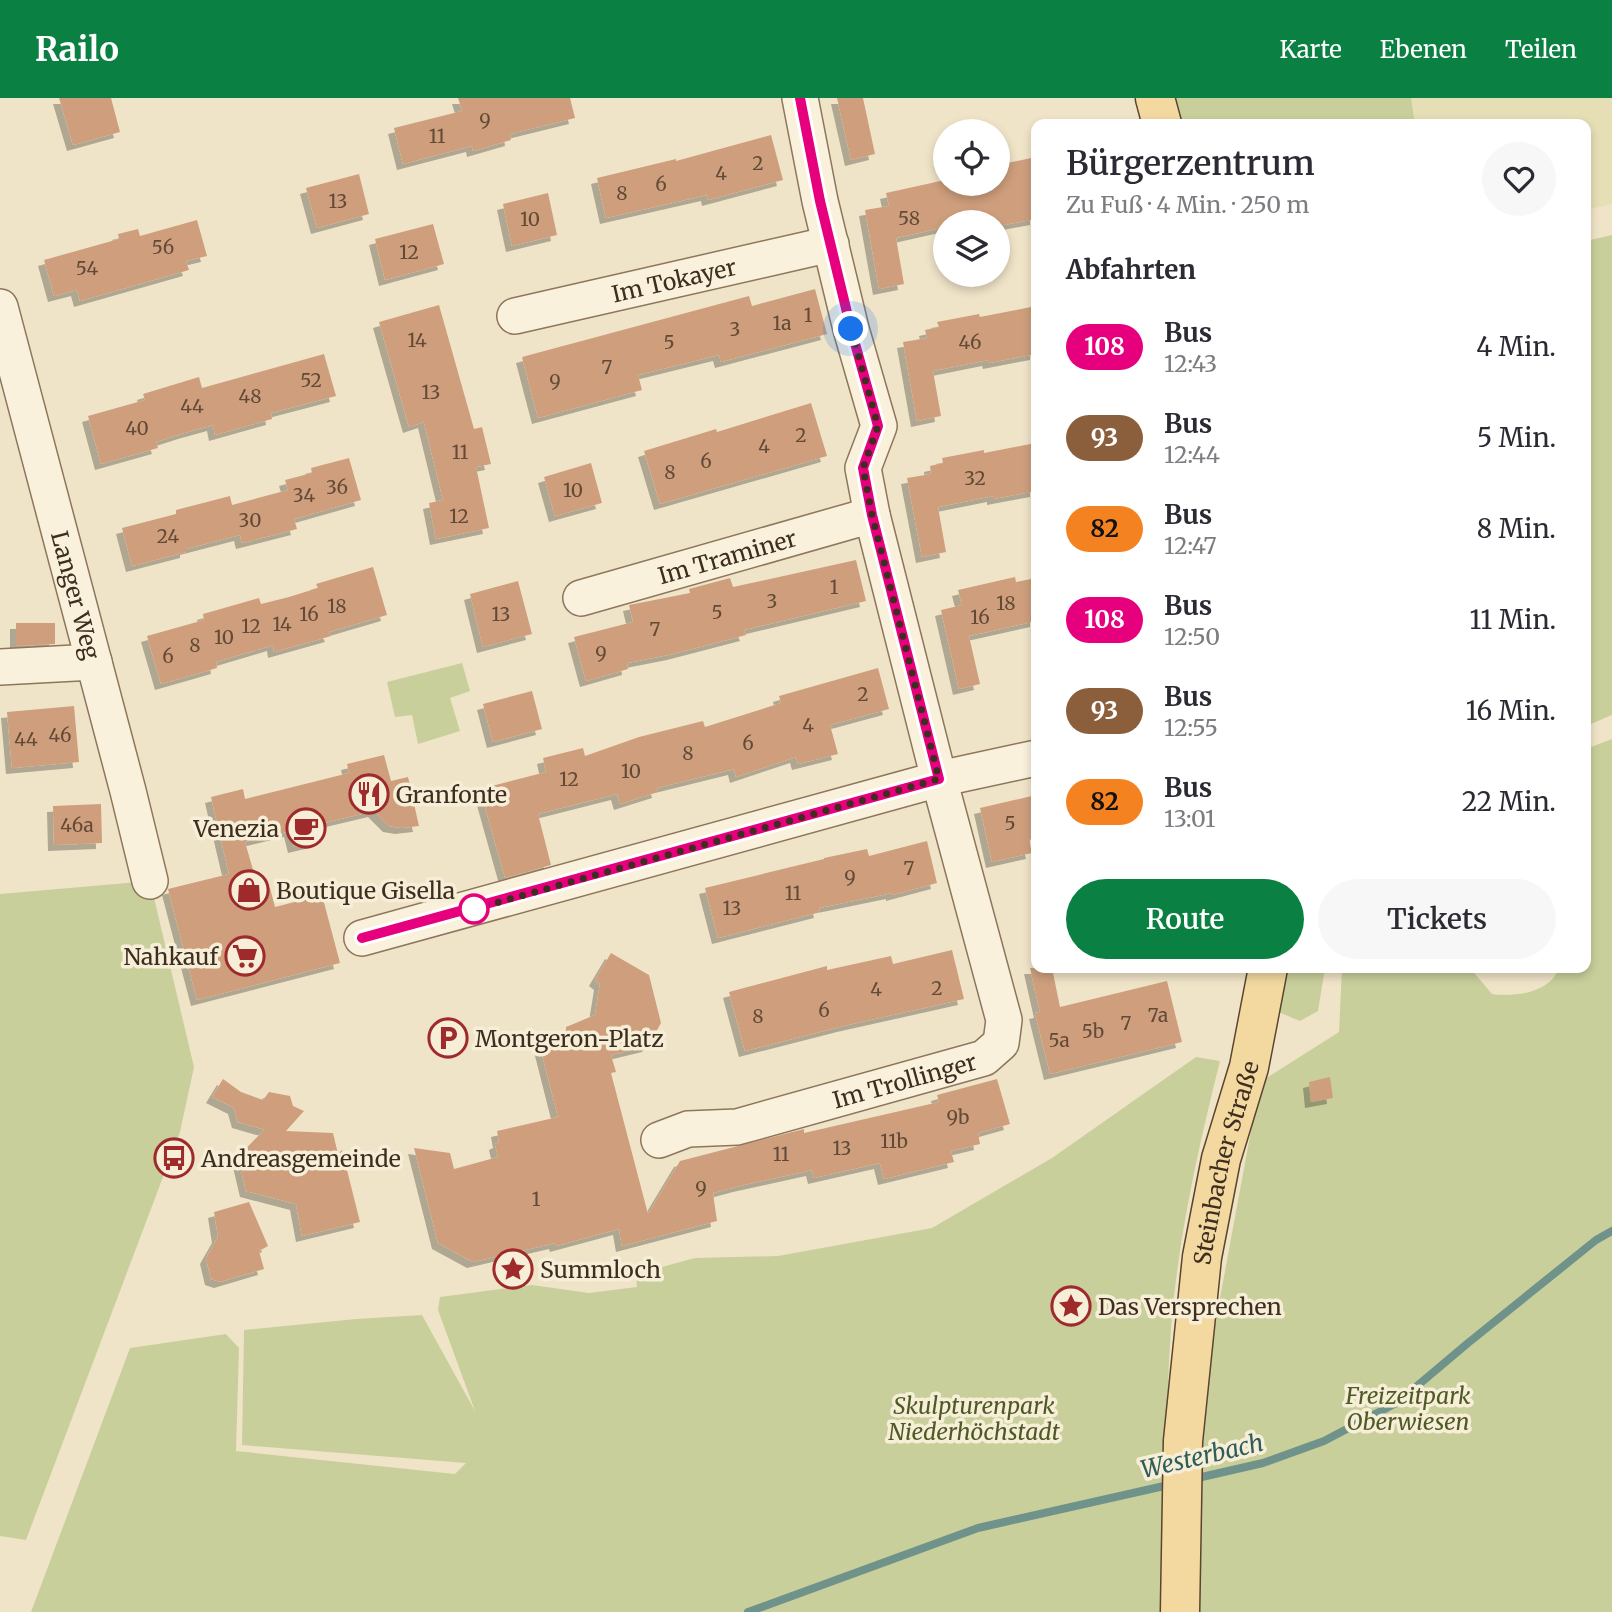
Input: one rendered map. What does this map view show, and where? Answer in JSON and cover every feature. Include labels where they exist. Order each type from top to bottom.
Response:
[{"type":"main road","points":[[1155,98],[1161,119]]},
{"type":"main road","name":"Steinbacher Straße","points":[[1180,1612],[1183,1460],[1202,1257],[1221,1159],[1249,1067],[1267,973]]},
{"type":"street","name":"Im Trollinger","points":[[659,1140],[688,1129],[737,1127],[984,1058],[1001,1043],[1004,1020],[872,515],[863,468],[878,426],[820,201],[800,98]]},
{"type":"street","name":"Im Tokayer","points":[[515,316],[831,244]]},
{"type":"street","name":"Langer Weg","points":[[0,307],[150,881]]},
{"type":"street","name":"Im Traminer","points":[[581,598],[872,515]]},
{"type":"street","points":[[0,667],[94,662]]},
{"type":"street","points":[[362,938],[939,779],[1031,759]]},
{"type":"shaded area","points":[[1411,98],[1612,98],[1612,204],[1591,209],[1591,119],[1414,119]]},
{"type":"green space","points":[[1165,98],[1411,98],[1414,119],[1171,119]]},
{"type":"green space","points":[[1612,235],[1612,715],[1591,724],[1591,240]]},
{"type":"green space","points":[[462,663],[470,691],[450,698],[460,731],[418,744],[412,715],[395,717],[387,682]]},
{"type":"green space","name":"Freizeitpark Oberwiesen","points":[[1612,739],[1612,1612],[1191,1612],[1197,1422],[1260,1082],[1339,1032],[1342,973],[1474,973],[1492,994],[1501,995],[1531,992],[1548,983],[1556,973],[1591,973],[1591,747]]},
{"type":"green space","points":[[150,881],[194,1067],[180,1132],[26,1540],[0,1536],[0,894]]},
{"type":"green space","points":[[1281,973],[1324,973],[1318,1011],[1300,1021],[1276,1011]]},
{"type":"green space","name":"Skulpturenpark Niederhöchstadt","points":[[1196,1057],[1220,1061],[1190,1194],[1174,1295],[1167,1435],[1169,1612],[31,1612],[130,1348],[226,1334],[239,1348],[236,1451],[455,1474],[466,1463],[242,1445],[244,1330],[422,1315],[475,1411],[438,1310],[440,1297],[532,1285],[589,1293],[637,1287],[636,1274],[695,1258],[778,1256],[932,1228],[1052,1158]]},
{"type":"building","points":[[59,98],[111,98],[120,132],[73,145]]},
{"type":"building","points":[[458,98],[570,98],[575,118],[510,134],[511,140],[473,151],[472,146],[403,164],[394,128],[462,111]]},
{"type":"building","points":[[837,98],[863,98],[875,154],[851,160]]},
{"type":"building","points":[[771,135],[783,180],[708,200],[707,195],[606,218],[597,178],[676,161]]},
{"type":"building","points":[[1031,158],[1031,220],[1010,224],[1010,210],[933,210],[933,230],[896,238],[904,284],[879,289],[865,210],[889,206],[886,193],[933,183],[933,196],[1010,196],[1010,162]]},
{"type":"building","points":[[359,174],[369,214],[317,228],[306,188]]},
{"type":"building","points":[[548,193],[557,235],[512,246],[503,204]]},
{"type":"building","points":[[197,220],[207,256],[186,261],[189,270],[80,301],[77,290],[54,296],[44,260],[119,239],[118,234],[138,229],[140,236]]},
{"type":"building","points":[[433,224],[444,264],[385,280],[375,239]]},
{"type":"building","points":[[815,289],[827,334],[721,362],[719,355],[638,375],[642,390],[538,418],[522,357],[749,296],[752,306]]},
{"type":"building","points":[[439,305],[474,429],[482,427],[491,464],[476,467],[489,528],[436,539],[429,503],[443,500],[424,422],[409,427],[379,322]]},
{"type":"building","points":[[1031,307],[1031,355],[933,371],[941,416],[917,421],[903,342],[927,338],[925,330],[939,327],[937,322],[979,314],[980,317]]},
{"type":"building","points":[[324,354],[336,396],[271,413],[272,419],[215,435],[213,425],[184,433],[156,442],[158,448],[101,464],[88,416],[145,400],[143,394],[199,377],[202,388]]},
{"type":"building","points":[[811,403],[827,456],[660,504],[644,451]]},
{"type":"building","points":[[1031,444],[1031,492],[938,507],[946,552],[922,557],[907,478],[931,474],[930,466],[943,463],[942,458],[984,450],[984,453]]},
{"type":"building","points":[[349,458],[361,500],[294,519],[297,529],[242,543],[240,535],[132,566],[122,528],[230,496],[232,505],[288,490],[285,480],[312,473],[311,468]]},
{"type":"building","points":[[591,463],[602,503],[555,516],[544,477]]},
{"type":"building","points":[[856,560],[866,601],[744,630],[746,635],[673,654],[627,663],[628,669],[586,681],[574,637],[633,622],[629,605],[690,593],[689,589],[730,578],[733,587]]},
{"type":"building","points":[[373,567],[387,615],[329,632],[331,636],[274,652],[273,645],[216,662],[217,668],[161,684],[147,636],[204,620],[203,614],[259,598],[261,604],[289,597],[318,588],[316,584]]},
{"type":"building","points":[[1015,577],[1016,582],[1031,579],[1031,622],[969,636],[980,684],[959,689],[941,610],[962,605],[958,590]]},
{"type":"building","points":[[518,581],[532,634],[483,647],[470,594]]},
{"type":"building","points":[[16,623],[55,623],[55,644],[16,646]]},
{"type":"building","points":[[878,668],[889,709],[830,725],[838,754],[798,764],[796,757],[736,777],[734,769],[657,788],[658,792],[620,804],[617,794],[538,814],[551,865],[505,878],[480,789],[546,772],[543,758],[583,748],[585,756],[639,737],[703,721],[705,727],[781,703],[779,696]]},
{"type":"building","points":[[532,691],[542,729],[493,742],[483,704]]},
{"type":"building","points":[[74,706],[79,762],[12,768],[7,712]]},
{"type":"building","points":[[384,755],[391,781],[408,777],[419,826],[389,826],[374,811],[311,826],[315,842],[294,847],[290,831],[245,842],[256,880],[270,888],[275,907],[322,895],[340,963],[197,1000],[168,889],[229,874],[211,797],[243,789],[245,799],[349,773],[347,764]]},
{"type":"building","points":[[1031,796],[1031,853],[992,862],[980,808]]},
{"type":"building","points":[[101,804],[102,843],[54,845],[53,806]]},
{"type":"building","points":[[927,841],[937,883],[892,895],[819,908],[820,912],[718,938],[705,888],[824,858],[867,849],[869,856]]},
{"type":"building","points":[[952,950],[964,999],[745,1051],[729,992],[827,966],[827,970],[891,956],[893,964]]},
{"type":"building","points":[[611,953],[649,975],[661,1023],[648,1046],[611,1055],[616,1072],[611,1073],[648,1214],[680,1161],[804,1129],[804,1133],[939,1102],[937,1095],[997,1079],[1010,1124],[978,1133],[980,1144],[951,1151],[954,1162],[884,1179],[880,1163],[814,1178],[812,1170],[713,1193],[717,1221],[622,1246],[619,1229],[556,1246],[555,1243],[473,1262],[438,1243],[414,1148],[450,1153],[454,1169],[498,1157],[495,1144],[499,1142],[497,1131],[558,1117],[539,1042],[566,1036],[566,1027],[595,1015],[600,984],[595,980]]},
{"type":"building","points":[[1031,973],[1053,973],[1060,1007],[1167,981],[1182,1042],[1050,1074],[1035,1013],[1040,1012]]},
{"type":"building","points":[[1330,1077],[1333,1098],[1311,1102],[1309,1082]]},
{"type":"building","points":[[223,1079],[241,1092],[263,1100],[269,1092],[290,1096],[293,1106],[304,1111],[286,1131],[333,1133],[338,1154],[342,1150],[360,1222],[302,1236],[296,1204],[246,1191],[238,1157],[266,1130],[238,1122],[234,1108],[212,1097]]},
{"type":"building","points":[[249,1202],[268,1246],[259,1251],[264,1269],[220,1282],[211,1279],[206,1258],[218,1237],[214,1212]]},
{"type":"waterway","name":"Westerbach","points":[[1193,1479],[1263,1463],[1324,1441],[1398,1402],[1596,1240],[1612,1231]]},
{"type":"waterway","name":"Westerbach","points":[[748,1612],[978,1528],[1173,1484]]},
{"type":"bus line","name":"108","points":[[362,938],[939,779],[872,515],[863,468],[878,426],[820,201],[800,98]]},
{"type":"place","name":"Granfonte","points":[[369,794]]},
{"type":"place","name":"Venezia","points":[[306,828]]},
{"type":"place","name":"Boutique Gisella","points":[[249,890]]},
{"type":"place","name":"Nahkauf","points":[[245,956]]},
{"type":"place","name":"Montgeron-Platz","points":[[448,1038]]},
{"type":"place","name":"Andreasgemeinde","points":[[174,1158]]},
{"type":"place","name":"Summloch","points":[[513,1269]]},
{"type":"place","name":"Das Versprechen","points":[[1071,1306]]},
{"type":"route","points":[[474,909],[939,779],[872,515],[863,468],[878,426],[851,329]]}]
